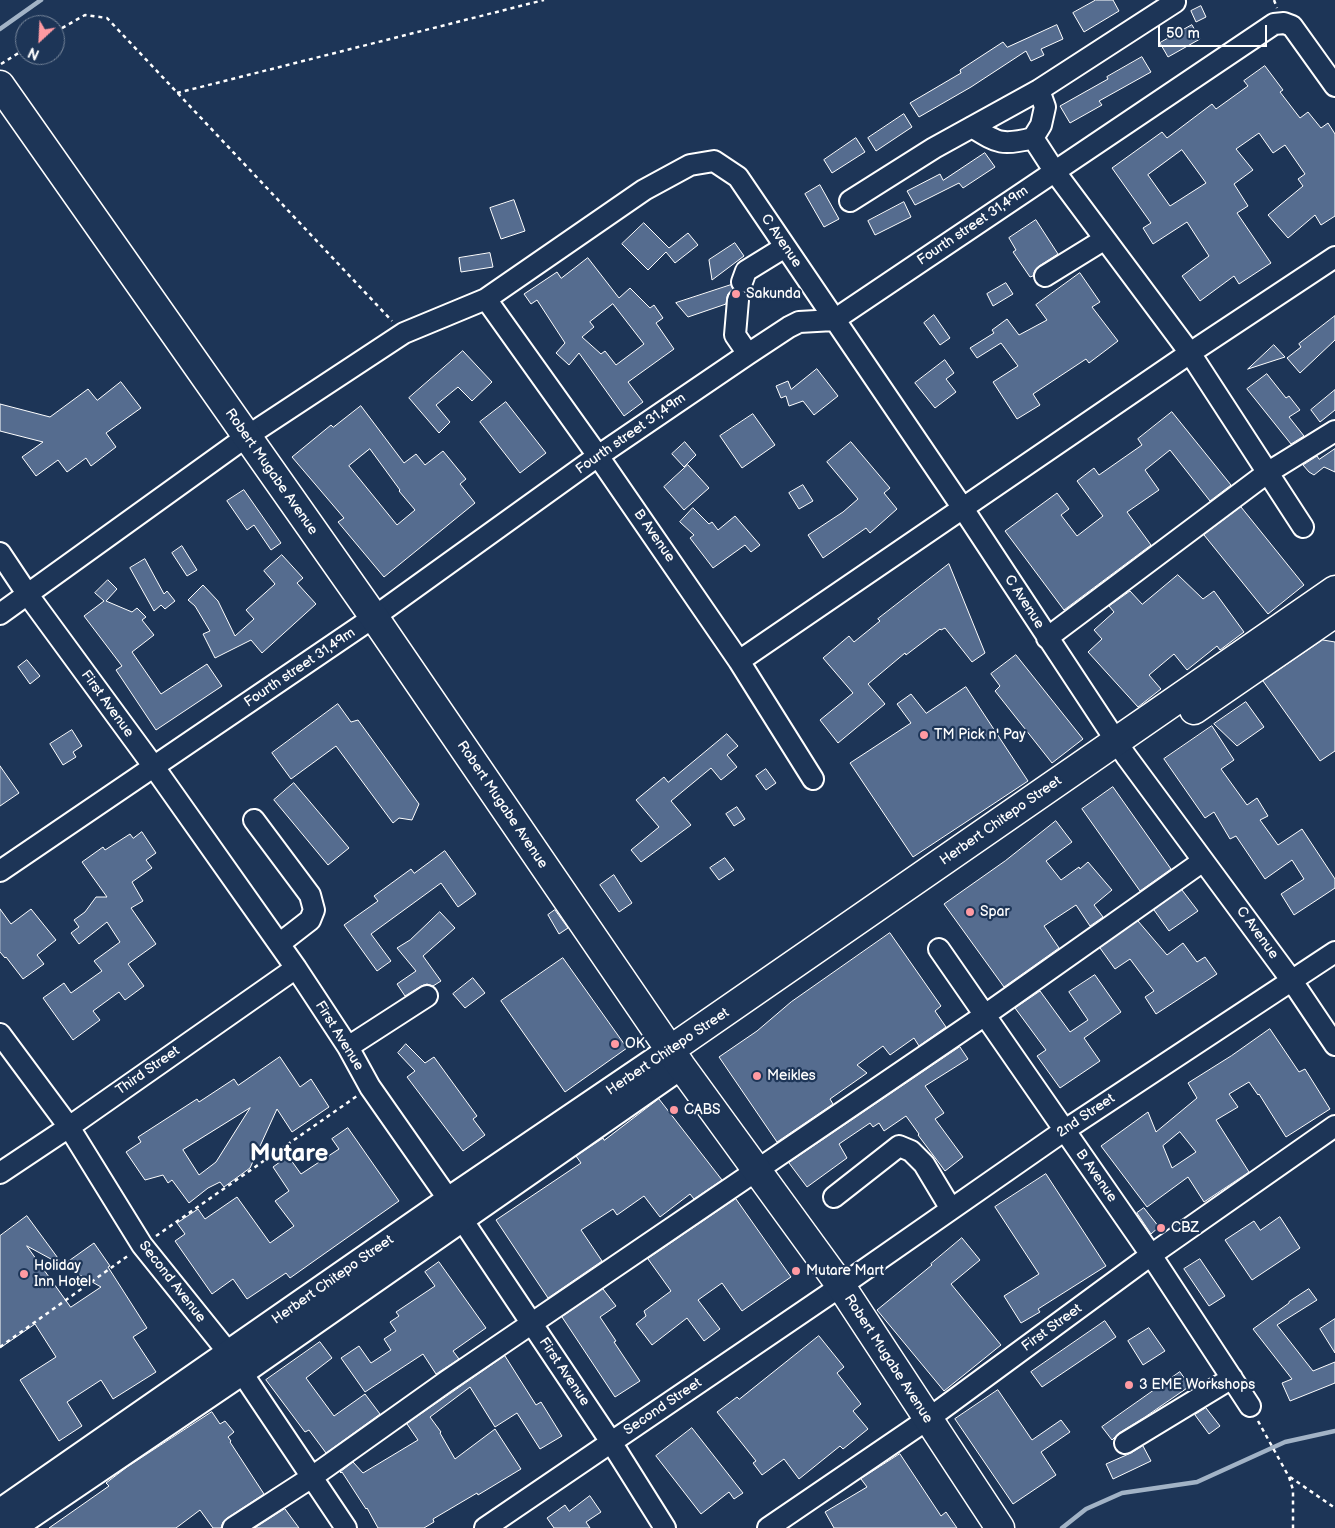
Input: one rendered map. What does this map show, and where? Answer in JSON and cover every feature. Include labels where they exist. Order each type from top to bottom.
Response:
[{"type":"highway","name":"Robert Mugabe Avenue","points":[[0,80],[246,437],[374,617],[676,1058],[841,1286],[1000,1528]]},
{"type":"highway","name":"Herbert Chitepo Street","points":[[676,1058],[912,906],[1335,590]]},
{"type":"highway","name":"Herbert Chitepo Street","points":[[1121,748],[1335,613]]},
{"type":"main road","name":"Herbert Chitepo Street","points":[[5,1518],[676,1058]]},
{"type":"street","points":[[850,201],[934,148],[1039,90],[1175,2]]},
{"type":"street","name":"Fourth street 31,49m","points":[[0,871],[374,617],[598,456],[789,326],[799,322],[834,320],[1274,24],[1284,23],[1292,26],[1335,86]]},
{"type":"street","points":[[972,127],[995,141],[1016,143],[1033,138],[1041,125],[1045,107],[1039,90]]},
{"type":"street","points":[[1033,138],[1055,172],[1190,353],[1304,528]]},
{"type":"street","name":"C Avenue","points":[[486,299],[644,190],[690,165],[714,161],[738,177],[962,507],[1121,748],[1292,981],[1335,1045]]},
{"type":"street","points":[[1045,276],[1105,239]]},
{"type":"street","points":[[748,354],[735,336],[740,291],[746,271],[785,247]]},
{"type":"street","points":[[740,661],[962,507],[1335,257]]},
{"type":"street","points":[[0,614],[246,437],[404,333],[486,299]]},
{"type":"street","name":"B Avenue","points":[[486,299],[598,456],[740,661],[813,779]]},
{"type":"street","points":[[1048,638],[1267,473],[1335,431]]},
{"type":"street","name":"First Avenue","points":[[0,553],[28,595],[154,767],[296,968],[348,1047],[370,1087],[611,1442],[665,1528]]},
{"type":"street","points":[[254,820],[310,895],[314,910],[310,920],[279,944]]},
{"type":"street","points":[[233,1528],[312,1477],[447,1381],[532,1325],[985,1015],[1203,861]]},
{"type":"street","name":"B Avenue","points":[[939,949],[1151,1255],[1250,1406]]},
{"type":"street","name":"2nd Street","points":[[841,1286],[1065,1130],[1335,952]]},
{"type":"street","name":"Third Street","points":[[0,1173],[296,968]]},
{"type":"street","points":[[348,1047],[427,996]]},
{"type":"street","name":"Second Avenue","points":[[0,1034],[69,1127],[142,1245],[235,1362],[346,1528]]},
{"type":"street","name":"First Street","points":[[768,1528],[928,1419],[1151,1255],[1335,1126]]},
{"type":"street","points":[[834,1197],[899,1146],[911,1151],[924,1164],[951,1209]]},
{"type":"street","name":"Second Street","points":[[485,1528],[841,1286]]},
{"type":"street","points":[[1125,1443],[1232,1378]]},
{"type":"path","points":[[177,93],[544,0]]},
{"type":"path","points":[[65,26],[85,15],[107,18],[404,333]]},
{"type":"path","points":[[0,80],[15,61]]},
{"type":"path","points":[[0,1347],[142,1245],[370,1087]]},
{"type":"path","points":[[1260,1426],[1289,1476],[1292,1490],[1292,1528]]},
{"type":"path","points":[[1289,1476],[1335,1508]]},
{"type":"building","points":[[1096,0],[1113,0],[1119,11],[1084,32],[1073,13]]},
{"type":"building","points":[[1201,6],[1206,17],[1196,22],[1191,11]]},
{"type":"building","points":[[1057,25],[1063,39],[1041,49],[1044,55],[1031,61],[1026,51],[971,87],[919,117],[910,103],[961,73],[960,70],[1003,42],[1007,47]]},
{"type":"building","points":[[1192,25],[1200,39],[1168,57],[1160,43]]},
{"type":"building","points":[[1142,57],[1151,72],[1099,101],[1102,105],[1070,123],[1060,106]]},
{"type":"building","points":[[1265,66],[1283,90],[1280,92],[1300,118],[1308,112],[1321,128],[1328,123],[1335,134],[1335,216],[1321,225],[1315,215],[1288,238],[1268,215],[1303,186],[1298,179],[1305,174],[1285,145],[1273,153],[1259,133],[1236,149],[1253,170],[1234,184],[1248,206],[1237,213],[1271,263],[1239,284],[1234,276],[1200,301],[1182,276],[1209,256],[1187,222],[1153,244],[1143,228],[1151,223],[1112,168],[1162,132],[1167,138],[1212,104],[1216,109],[1248,86],[1244,81]],"holes":[[[1182,150],[1206,183],[1170,206],[1148,175]]]},
{"type":"building","points":[[904,114],[912,127],[876,151],[868,138]]},
{"type":"building","points":[[856,138],[865,152],[832,173],[824,160]]},
{"type":"building","points":[[985,153],[995,167],[963,188],[959,183],[915,205],[907,191],[940,174],[943,180]]},
{"type":"building","points":[[820,185],[839,219],[824,227],[805,194]]},
{"type":"building","points":[[514,200],[525,231],[501,239],[490,208]]},
{"type":"building","points":[[904,202],[911,217],[875,235],[868,221]]},
{"type":"building","points":[[1036,220],[1058,254],[1039,266],[1033,276],[1030,277],[1013,252],[1016,250],[1009,238]]},
{"type":"building","points":[[644,223],[669,248],[688,233],[698,245],[675,263],[666,252],[648,270],[622,244]]},
{"type":"building","points":[[735,243],[744,256],[712,280],[709,260]]},
{"type":"building","points":[[490,253],[493,267],[461,272],[459,258]]},
{"type":"building","points":[[588,258],[619,298],[630,288],[650,308],[654,305],[663,318],[656,323],[674,349],[628,382],[643,402],[624,416],[579,353],[569,365],[556,353],[565,343],[537,300],[531,304],[524,294],[557,272],[561,278]],"holes":[[[613,304],[644,344],[616,365],[605,351],[601,354],[582,337],[594,327],[590,322]]]},
{"type":"building","points":[[1080,273],[1100,302],[1092,307],[1118,341],[1089,363],[1086,359],[1033,394],[1040,405],[1017,419],[993,382],[1018,366],[1001,343],[977,358],[970,348],[994,333],[992,330],[1007,319],[1019,335],[1047,320],[1036,305]]},
{"type":"building","points":[[1006,283],[1013,294],[993,306],[987,294]]},
{"type":"building","points":[[731,285],[733,289],[728,294],[726,304],[688,317],[676,303]]},
{"type":"building","points":[[934,315],[950,338],[940,345],[924,323]]},
{"type":"building","points":[[1335,316],[1335,340],[1300,373],[1287,358],[1301,347],[1299,344]]},
{"type":"building","points":[[1274,345],[1285,357],[1248,369]]},
{"type":"building","points":[[463,351],[492,382],[472,401],[458,387],[436,405],[450,422],[439,433],[409,398]]},
{"type":"building","points":[[945,360],[954,373],[946,379],[956,392],[935,408],[915,383]]},
{"type":"building","points":[[817,369],[838,396],[814,415],[803,401],[789,406],[786,396],[781,398],[776,386],[788,381],[791,389]]},
{"type":"building","points":[[1267,374],[1286,398],[1289,396],[1300,410],[1289,417],[1304,436],[1291,444],[1247,389]]},
{"type":"building","points":[[121,382],[141,408],[106,433],[116,447],[91,466],[86,458],[67,472],[58,460],[36,476],[22,457],[43,442],[0,431],[0,404],[50,417],[88,389],[97,400]]},
{"type":"building","points":[[1335,390],[1335,410],[1320,422],[1311,410]]},
{"type":"building","points":[[506,402],[546,453],[520,473],[480,422]]},
{"type":"building","points":[[361,406],[404,463],[416,454],[425,465],[443,451],[466,479],[460,484],[475,503],[384,577],[338,522],[344,518],[292,457],[331,425],[333,427]],"holes":[[[370,449],[415,510],[397,525],[349,466]]]},
{"type":"building","points":[[1172,412],[1231,485],[1210,501],[1170,450],[1145,470],[1159,490],[1127,512],[1151,545],[1064,610],[1005,531],[1057,493],[1069,509],[1061,515],[1077,536],[1103,516],[1077,481],[1094,468],[1099,475],[1142,445],[1138,439]]},
{"type":"building","points":[[753,414],[775,445],[742,468],[720,436]]},
{"type":"building","points":[[685,442],[696,455],[684,467],[672,454]]},
{"type":"building","points":[[851,442],[890,488],[884,493],[897,509],[870,533],[866,528],[823,558],[808,535],[843,512],[858,499],[827,462]]},
{"type":"building","points":[[1335,449],[1335,472],[1324,467],[1314,475],[1303,465],[1317,456],[1319,459]]},
{"type":"building","points":[[688,465],[709,488],[684,510],[664,487]]},
{"type":"building","points":[[803,485],[813,501],[799,509],[789,493]]},
{"type":"building","points":[[244,490],[281,543],[271,550],[254,525],[247,530],[227,501]]},
{"type":"building","points":[[1241,507],[1304,585],[1268,614],[1204,535]]},
{"type":"building","points":[[693,508],[709,524],[712,522],[718,530],[735,516],[760,545],[751,552],[745,545],[713,568],[690,538],[694,535],[680,522]]},
{"type":"building","points":[[182,546],[197,570],[187,576],[172,553]]},
{"type":"building","points":[[282,555],[303,578],[297,583],[316,604],[262,653],[251,640],[215,658],[203,634],[210,631],[195,606],[188,600],[203,585],[218,601],[235,636],[254,619],[246,610],[275,584],[264,571]]},
{"type":"building","points":[[145,559],[164,594],[167,591],[175,601],[165,609],[161,605],[154,611],[130,568]]},
{"type":"building","points":[[949,564],[985,653],[972,662],[945,628],[940,629],[906,655],[905,653],[868,684],[885,704],[838,743],[820,720],[853,693],[823,658],[849,636],[854,642],[880,621],[878,619]]},
{"type":"building","points":[[1178,575],[1203,599],[1214,591],[1244,632],[1220,650],[1217,646],[1187,670],[1174,654],[1149,675],[1161,689],[1138,707],[1088,652],[1102,639],[1094,630],[1114,612],[1109,606],[1130,591],[1142,604]]},
{"type":"building","points":[[108,580],[117,589],[106,601],[132,612],[137,608],[146,617],[142,620],[154,635],[132,652],[161,694],[207,664],[222,686],[156,730],[116,670],[122,666],[84,616],[104,601],[95,593]]},
{"type":"building","points":[[1323,640],[1335,642],[1335,751],[1320,761],[1263,681]]},
{"type":"building","points":[[1016,655],[1083,739],[1052,763],[995,691],[1000,686],[991,674]]},
{"type":"building","points":[[27,660],[40,676],[30,684],[18,667]]},
{"type":"building","points":[[966,687],[1028,781],[913,857],[850,763],[911,723],[897,704],[911,694],[926,713]]},
{"type":"building","points":[[1246,702],[1264,727],[1237,746],[1214,724]]},
{"type":"building","points":[[338,704],[351,722],[358,720],[419,804],[412,820],[399,818],[393,823],[336,746],[291,779],[272,753]]},
{"type":"building","points":[[1212,726],[1234,760],[1221,769],[1247,805],[1257,798],[1268,816],[1260,820],[1278,845],[1302,829],[1335,879],[1335,888],[1294,915],[1281,894],[1304,879],[1292,860],[1265,879],[1236,836],[1230,839],[1214,812],[1205,818],[1164,759]]},
{"type":"building","points":[[72,730],[82,746],[73,752],[76,757],[63,765],[50,744]]},
{"type":"building","points":[[727,734],[738,746],[727,755],[737,767],[721,780],[711,768],[671,801],[691,825],[641,862],[631,850],[659,827],[636,800],[664,777],[668,782]]},
{"type":"building","points":[[0,766],[19,793],[0,806]]},
{"type":"building","points":[[766,769],[776,783],[766,790],[756,776]]},
{"type":"building","points":[[294,783],[349,848],[328,865],[274,800]]},
{"type":"building","points":[[1113,787],[1171,869],[1140,891],[1082,809]]},
{"type":"building","points":[[737,807],[745,819],[734,826],[726,814]]},
{"type":"building","points":[[1056,821],[1072,842],[1046,861],[1061,880],[1088,862],[1112,890],[1094,905],[1103,917],[1090,926],[1076,905],[1044,926],[1059,948],[1004,987],[944,904],[1005,861]]},
{"type":"building","points":[[142,832],[156,853],[146,860],[152,868],[132,882],[143,901],[131,908],[156,944],[128,964],[144,986],[125,1000],[119,992],[93,1011],[100,1020],[73,1040],[43,998],[64,983],[71,993],[102,971],[94,961],[120,942],[107,922],[79,944],[71,933],[79,927],[74,920],[85,912],[96,897],[107,897],[82,862],[103,847],[105,850],[130,834],[133,838]]},
{"type":"building","points":[[445,851],[476,894],[458,907],[441,883],[371,934],[391,961],[377,971],[344,925],[378,901],[374,896],[411,869],[414,873]]},
{"type":"building","points":[[725,858],[734,870],[719,880],[710,868]]},
{"type":"building","points":[[614,875],[632,903],[619,912],[600,885]]},
{"type":"building","points":[[1182,890],[1198,911],[1169,931],[1154,910]]},
{"type":"building","points":[[0,909],[11,924],[31,909],[56,940],[37,955],[44,964],[23,979],[0,952]]},
{"type":"building","points":[[555,910],[568,928],[559,934],[548,915]]},
{"type":"building","points":[[440,912],[455,928],[423,956],[441,981],[433,986],[427,984],[421,986],[405,996],[397,984],[416,971],[397,948],[410,940]]},
{"type":"building","points":[[1138,921],[1167,955],[1183,943],[1197,962],[1205,957],[1217,974],[1156,1014],[1145,997],[1154,991],[1130,959],[1115,969],[1100,948]]},
{"type":"building","points":[[890,933],[941,1006],[935,1011],[946,1027],[919,1046],[914,1038],[890,1055],[883,1046],[857,1065],[867,1073],[830,1099],[833,1104],[777,1142],[719,1057],[757,1031],[791,1002]]},
{"type":"building","points":[[563,958],[627,1048],[565,1092],[501,1001]]},
{"type":"building","points":[[1095,975],[1121,1012],[1084,1038],[1100,1061],[1060,1088],[1037,1056],[1046,1050],[1015,1008],[1040,991],[1070,1032],[1088,1020],[1069,992]]},
{"type":"building","points":[[473,978],[485,993],[465,1008],[453,994]]},
{"type":"building","points":[[1270,1029],[1299,1072],[1305,1069],[1330,1109],[1286,1137],[1259,1094],[1249,1082],[1229,1094],[1238,1107],[1216,1120],[1249,1172],[1204,1202],[1188,1177],[1147,1207],[1101,1146],[1148,1112],[1156,1132],[1197,1098],[1188,1083]],"holes":[[[1180,1132],[1196,1152],[1172,1168],[1163,1146]]]},
{"type":"building","points":[[406,1044],[425,1063],[434,1057],[477,1116],[473,1119],[485,1135],[463,1151],[407,1077],[415,1071],[398,1053]]},
{"type":"building","points":[[960,1047],[968,1059],[925,1086],[944,1113],[935,1119],[963,1157],[945,1171],[906,1116],[884,1131],[879,1123],[873,1127],[870,1123],[839,1144],[847,1158],[807,1187],[789,1163]]},
{"type":"building","points":[[280,1057],[300,1087],[311,1079],[329,1107],[292,1132],[277,1109],[250,1168],[224,1187],[220,1182],[208,1188],[189,1203],[172,1180],[168,1183],[163,1175],[145,1180],[126,1152],[141,1142],[138,1137],[197,1099],[199,1102],[234,1079],[238,1085]],"holes":[[[250,1108],[216,1162],[199,1175],[183,1150]]]},
{"type":"building","points":[[659,1099],[722,1180],[694,1199],[690,1194],[660,1217],[644,1196],[617,1215],[613,1209],[581,1230],[602,1261],[548,1298],[496,1220],[581,1163],[576,1156],[603,1138],[604,1140]]},
{"type":"building","points":[[348,1128],[399,1201],[290,1278],[286,1273],[247,1299],[233,1279],[212,1294],[175,1241],[185,1234],[177,1223],[198,1209],[205,1219],[237,1197],[270,1243],[294,1226],[275,1201],[289,1191],[273,1167],[288,1156],[301,1174],[339,1149],[332,1139]]},
{"type":"building","points":[[1046,1174],[1106,1266],[1038,1309],[1040,1312],[1021,1323],[1004,1296],[1039,1274],[995,1207]]},
{"type":"building","points":[[736,1199],[791,1277],[742,1311],[722,1283],[698,1300],[720,1329],[704,1341],[687,1318],[652,1345],[636,1324],[646,1316],[644,1311],[671,1291],[648,1259]]},
{"type":"building","points":[[1144,1208],[1159,1227],[1151,1234],[1137,1213]]},
{"type":"building","points":[[27,1216],[63,1265],[94,1243],[147,1328],[133,1337],[156,1372],[113,1399],[101,1380],[67,1402],[82,1426],[59,1441],[20,1380],[56,1357],[35,1324],[0,1348],[0,1236]],"holes":[[[27,1246],[101,1287],[71,1307]]]},
{"type":"building","points":[[1280,1217],[1300,1248],[1252,1280],[1225,1240],[1254,1221],[1260,1230]]},
{"type":"building","points":[[962,1238],[980,1260],[951,1284],[1001,1345],[944,1391],[877,1310]]},
{"type":"building","points":[[1200,1259],[1225,1296],[1209,1306],[1184,1269]]},
{"type":"building","points":[[439,1262],[486,1328],[453,1351],[459,1359],[436,1374],[423,1354],[365,1392],[341,1358],[359,1346],[371,1363],[391,1350],[384,1339],[396,1331],[390,1322],[399,1316],[396,1312],[435,1286],[425,1272]]},
{"type":"building","points":[[603,1289],[616,1306],[600,1317],[640,1381],[615,1397],[562,1317]]},
{"type":"building","points":[[1309,1289],[1317,1300],[1277,1325],[1313,1371],[1335,1362],[1335,1383],[1290,1401],[1282,1383],[1292,1379],[1253,1329]]},
{"type":"building","points":[[1335,1319],[1335,1353],[1320,1329]]},
{"type":"building","points":[[1105,1321],[1116,1337],[1042,1387],[1031,1372]]},
{"type":"building","points":[[1149,1328],[1165,1351],[1143,1365],[1128,1341]]},
{"type":"building","points":[[819,1336],[844,1367],[837,1373],[861,1404],[853,1411],[868,1429],[843,1449],[840,1446],[799,1479],[784,1459],[762,1475],[753,1463],[756,1461],[717,1412],[737,1397],[739,1399]]},
{"type":"building","points":[[320,1342],[332,1358],[306,1378],[334,1416],[365,1394],[380,1414],[326,1453],[309,1430],[305,1432],[266,1380]]},
{"type":"building","points":[[505,1356],[536,1405],[541,1402],[562,1436],[540,1449],[517,1413],[495,1427],[470,1387],[430,1417],[441,1432],[455,1459],[495,1429],[521,1469],[433,1519],[434,1522],[424,1528],[378,1528],[367,1508],[342,1472],[340,1472],[353,1462],[363,1473],[418,1440],[407,1424]]},
{"type":"building","points":[[1180,1372],[1190,1386],[1119,1433],[1112,1440],[1102,1427]]},
{"type":"building","points":[[998,1390],[1032,1440],[1061,1420],[1070,1432],[1041,1452],[1056,1475],[1013,1504],[955,1419]]},
{"type":"building","points":[[1206,1408],[1220,1426],[1209,1434],[1195,1415]]},
{"type":"building","points":[[212,1412],[220,1424],[225,1421],[234,1432],[228,1437],[230,1442],[264,1494],[227,1518],[221,1528],[213,1528],[200,1510],[176,1528],[49,1528],[109,1486],[106,1483],[127,1467]]},
{"type":"building","points":[[692,1428],[743,1493],[734,1499],[729,1492],[701,1514],[656,1456]]},
{"type":"building","points":[[1143,1446],[1151,1461],[1113,1479],[1106,1464]]},
{"type":"building","points":[[900,1454],[941,1516],[946,1512],[957,1528],[834,1528],[825,1512],[867,1487],[861,1479]]},
{"type":"building","points":[[590,1496],[601,1512],[586,1522],[590,1528],[554,1528],[547,1518],[565,1505],[569,1511]]},
{"type":"building","points":[[285,1509],[299,1528],[255,1528]]},
{"type":"waterway","points":[[0,29],[41,0]]},
{"type":"waterway","points":[[1062,1528],[1086,1509],[1122,1493],[1197,1482],[1285,1442],[1335,1431]]},
{"type":"place","name":"Sakunda","points":[[736,294]]},
{"type":"place","name":"TM Pick n' Pay","points":[[924,735]]},
{"type":"place","name":"Spar","points":[[970,912]]},
{"type":"place","name":"OK","points":[[615,1044]]},
{"type":"place","name":"Meikles","points":[[757,1076]]},
{"type":"place","name":"CABS","points":[[674,1110]]},
{"type":"place","name":"CBZ","points":[[1161,1228]]},
{"type":"place","name":"Mutare Mart","points":[[796,1271]]},
{"type":"place","name":"Holiday Inn Hotel","points":[[24,1274]]},
{"type":"place","name":"3 EME Workshops","points":[[1129,1385]]},
{"type":"district","name":"Mutare","points":[[289,1155]]}]
